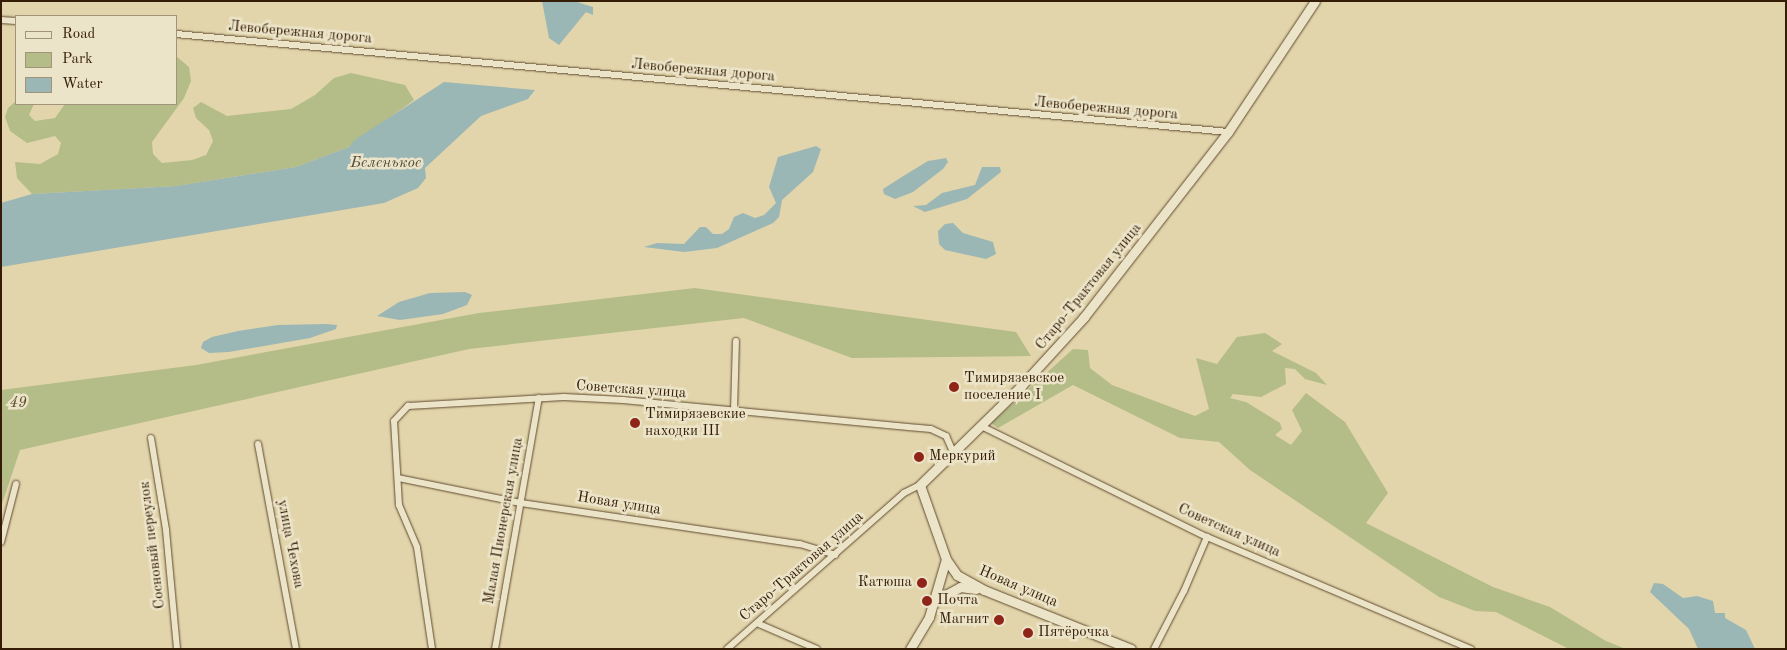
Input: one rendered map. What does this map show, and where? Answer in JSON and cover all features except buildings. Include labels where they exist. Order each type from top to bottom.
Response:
[{"type":"street","name":"Старо-Трактовая улица","points":[[727,649],[759,624],[904,493],[920,485],[1066,339],[1228,132],[1315,1]]},
{"type":"street","points":[[1,20],[15,21]]},
{"type":"street","name":"Левобережная дорога","points":[[178,34],[1228,132]]},
{"type":"street","points":[[734,411],[736,341]]},
{"type":"street","name":"Советская улица","points":[[398,478],[394,421],[401,410],[415,405],[539,398],[623,400],[931,429],[946,436],[952,452]]},
{"type":"street","name":"Малая Пионерская улица","points":[[495,649],[539,398]]},
{"type":"street","name":"Советская улица","points":[[981,426],[1207,537],[1471,649]]},
{"type":"street","name":"Сосновый переулок","points":[[152,438],[166,530],[177,649]]},
{"type":"street","name":"улица Чехова","points":[[258,444],[296,649]]},
{"type":"street","points":[[398,478],[399,505],[420,560],[432,649]]},
{"type":"street","name":"Новая улица","points":[[398,478],[521,503],[810,546],[835,555]]},
{"type":"street","points":[[1,542],[16,484]]},
{"type":"street","name":"Новая улица","points":[[920,485],[946,559],[957,575],[984,590],[1131,649]]},
{"type":"street","points":[[1154,649],[1207,537]]},
{"type":"street","points":[[910,649],[935,600],[946,559]]},
{"type":"street","points":[[935,600],[960,587],[984,590]]},
{"type":"street","points":[[759,624],[817,649]]},
{"type":"green space","points":[[178,58],[189,67],[191,81],[184,98],[152,142],[153,154],[162,163],[192,160],[206,155],[213,141],[209,130],[196,118],[193,108],[201,102],[227,116],[291,109],[315,95],[334,78],[351,73],[405,85],[414,100],[349,147],[296,167],[176,186],[32,194],[17,178],[15,162],[40,164],[58,154],[61,143],[55,136],[27,143],[10,131],[5,117],[8,108],[15,102],[15,105],[34,105],[29,115],[35,121],[55,118],[64,105],[178,105]]},
{"type":"green space","name":"49","points":[[695,288],[1016,332],[1031,356],[852,358],[744,318],[469,349],[20,450],[1,507],[1,390],[196,365],[479,313]]},
{"type":"green space","points":[[1265,333],[1282,344],[1272,351],[1316,373],[1327,385],[1305,379],[1295,369],[1285,368],[1286,384],[1261,397],[1233,394],[1230,398],[1246,402],[1280,423],[1282,429],[1275,435],[1291,445],[1302,431],[1292,410],[1306,393],[1345,422],[1388,493],[1366,523],[1493,587],[1550,607],[1606,641],[1626,649],[1569,649],[1496,612],[1475,611],[1439,597],[1250,470],[1219,442],[1180,438],[1073,385],[998,428],[991,423],[1073,349],[1088,350],[1090,368],[1112,385],[1195,416],[1209,409],[1196,358],[1217,364],[1237,337]]},
{"type":"water","points":[[542,1],[574,1],[593,7],[593,15],[586,12],[559,45],[549,38]]},
{"type":"water","name":"Беленькое","points":[[444,82],[535,90],[528,99],[481,116],[425,168],[426,178],[418,188],[384,203],[1,267],[1,203],[32,194],[176,186],[296,167],[349,147],[356,139]]},
{"type":"water","points":[[816,146],[821,149],[813,172],[782,200],[779,217],[773,223],[717,248],[684,252],[644,247],[657,243],[684,244],[700,227],[706,227],[713,234],[722,234],[729,229],[734,217],[743,213],[755,218],[764,215],[776,203],[769,187],[778,157]]},
{"type":"water","points":[[946,158],[948,162],[943,169],[913,192],[895,199],[884,194],[883,189],[928,161]]},
{"type":"water","points":[[982,167],[1000,167],[1001,172],[967,199],[925,212],[913,206],[926,205],[942,193],[975,185]]},
{"type":"water","points":[[953,223],[963,233],[993,242],[996,254],[986,259],[945,250],[939,244],[938,231],[945,224]]},
{"type":"water","points":[[465,292],[472,295],[467,305],[443,314],[400,320],[377,316],[399,302],[430,293]]},
{"type":"water","points":[[278,325],[337,325],[336,329],[310,338],[229,352],[209,353],[201,348],[203,342],[212,337],[238,331]]},
{"type":"water","points":[[1654,583],[1663,584],[1683,598],[1697,596],[1713,601],[1715,613],[1725,613],[1725,618],[1746,630],[1755,649],[1698,649],[1689,629],[1650,592]]},
{"type":"place","name":"Тимирязевское поселение I","points":[[954,387]]},
{"type":"place","name":"Тимирязевские находки III","points":[[635,423]]},
{"type":"place","name":"Меркурий","points":[[919,457]]},
{"type":"place","name":"Катюша","points":[[922,583]]},
{"type":"place","name":"Почта","points":[[927,601]]},
{"type":"place","name":"Магнит","points":[[999,620]]},
{"type":"place","name":"Пятёрочка","points":[[1028,633]]}]
